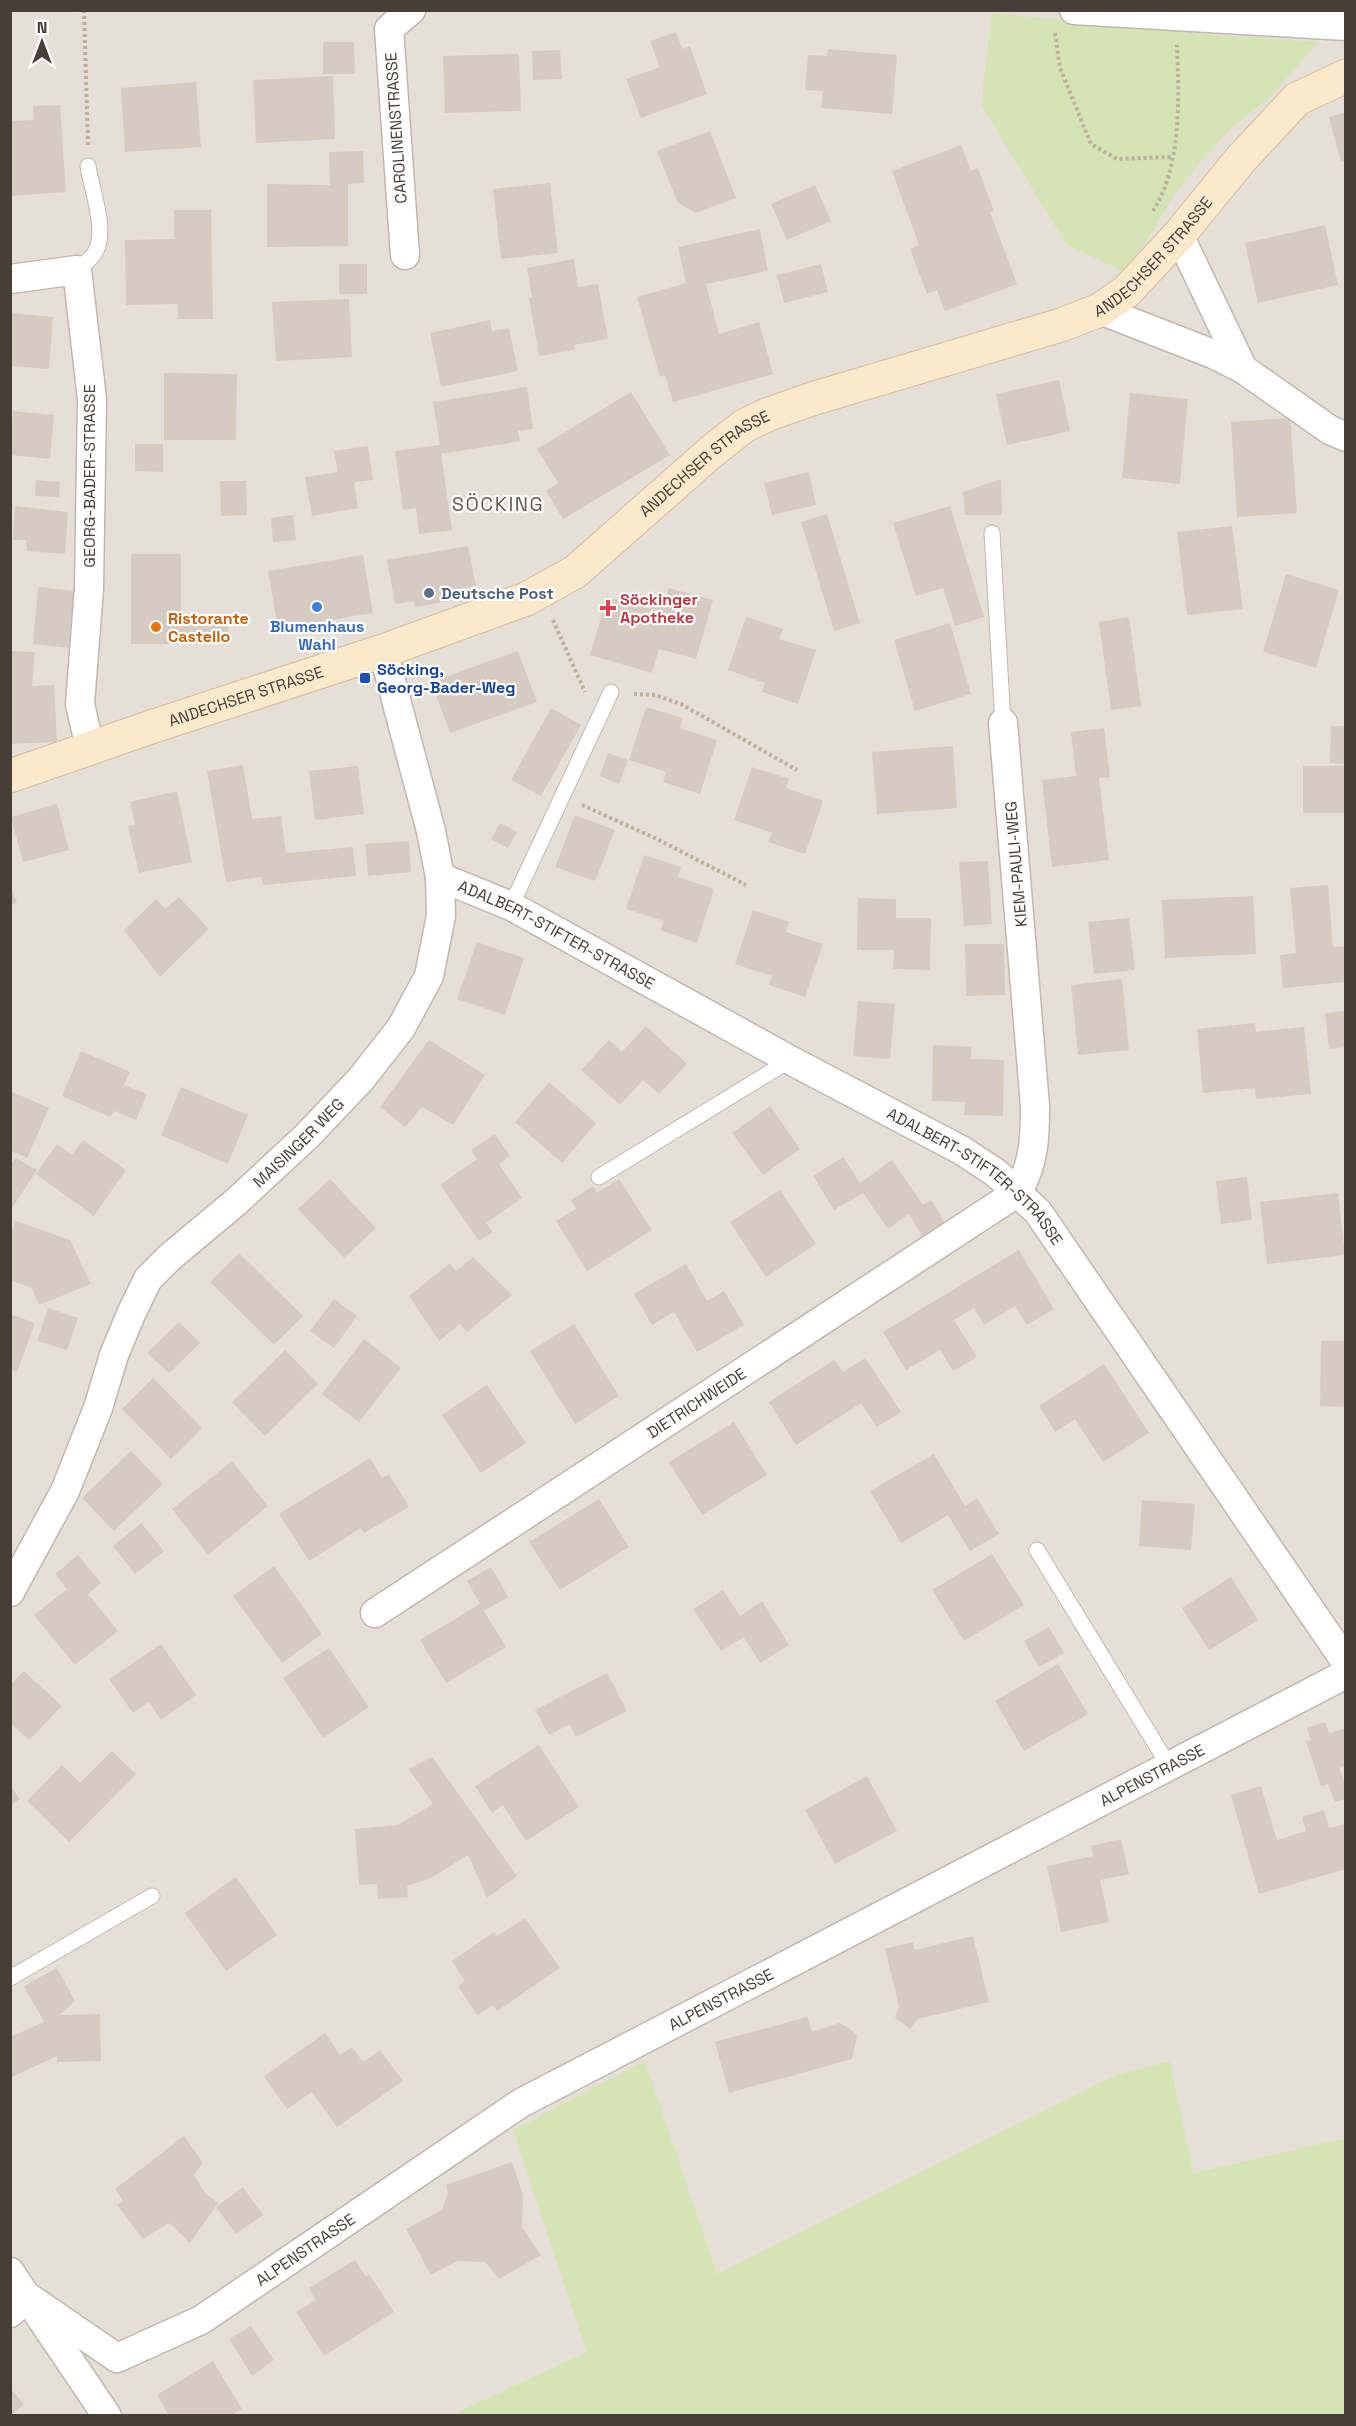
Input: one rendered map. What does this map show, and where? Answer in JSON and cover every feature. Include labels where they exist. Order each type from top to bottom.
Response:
[{"type":"street","name":"CAROLINENSTRASSE","points":[[405,255],[389,29],[411,10]]},
{"type":"street","points":[[1064,16],[1176,18],[1346,26]]},
{"type":"street","name":"ANDECHSER STRASSE","points":[[10,776],[90,747],[484,616],[542,591],[575,572],[711,452],[744,426],[769,414],[815,398],[1061,325],[1100,310],[1127,291],[1179,235],[1241,159],[1297,99],[1346,76]]},
{"type":"street","points":[[1179,235],[1243,369]]},
{"type":"street","points":[[10,279],[77,270]]},
{"type":"street","name":"GEORG-BADER-STRASSE","points":[[77,270],[92,399],[89,588],[80,705],[90,747]]},
{"type":"street","points":[[1100,310],[1213,354],[1243,369],[1330,430],[1346,437]]},
{"type":"street","name":"MAISINGER WEG","points":[[10,1592],[65,1491],[98,1408],[114,1355],[148,1279],[307,1136],[361,1078],[401,1028],[429,976],[441,916],[440,877],[431,831],[383,651]]},
{"type":"street","name":"KIEM-PAULI-WEG","points":[[1003,723],[1035,1106],[1035,1144],[1029,1173],[1018,1192]]},
{"type":"street","name":"ADALBERT-STIFTER-STRASSE","points":[[440,877],[511,906],[790,1060],[961,1150],[996,1173],[1018,1192],[1038,1212],[1346,1662]]},
{"type":"street","name":"DIETRICHWEIDE","points":[[375,1613],[1018,1192]]},
{"type":"street","name":"ALPENSTRASSE","points":[[19,2305],[117,2358],[201,2320],[520,2103],[1346,1674]]},
{"type":"street","points":[[10,2272],[19,2305],[107,2415]]},
{"type":"lane","points":[[77,270],[96,252],[99,231],[98,203],[90,182],[88,166]]},
{"type":"lane","name":"KIEM-PAULI-WEG","points":[[992,533],[1003,723]]},
{"type":"lane","points":[[511,906],[611,692]]},
{"type":"lane","points":[[599,1177],[790,1060]]},
{"type":"lane","points":[[1036,1550],[1169,1766]]},
{"type":"lane","points":[[10,1978],[152,1896]]},
{"type":"path","points":[[84,10],[88,166]]},
{"type":"path","points":[[1064,16],[1060,68],[1091,144],[1118,159],[1173,157]]},
{"type":"path","points":[[1151,214],[1158,204],[1173,157],[1179,100],[1176,18]]},
{"type":"path","points":[[542,591],[569,660],[599,720]]},
{"type":"path","points":[[611,692],[655,695],[681,705],[797,770]]},
{"type":"path","points":[[563,796],[657,839],[746,885]]},
{"type":"shaded area","points":[[70,10],[71,13],[104,10],[1345,11],[1345,2138],[1192,2173],[1170,2061],[1115,2075],[717,2275],[645,2062],[513,2130],[588,2352],[451,2415],[11,2416],[11,11]]},
{"type":"green space","points":[[992,13],[1202,34],[1319,42],[1269,98],[1233,127],[1201,161],[1171,200],[1148,239],[1123,271],[1066,244],[981,104]]},
{"type":"green space","points":[[645,2061],[717,2274],[1115,2075],[1170,2061],[1193,2173],[1345,2138],[1345,2415],[451,2415],[587,2352],[513,2130]]},
{"type":"building","points":[[676,32],[682,49],[690,46],[707,94],[641,118],[626,79],[660,67],[650,41]]},
{"type":"building","points":[[323,42],[354,42],[355,74],[323,74]]},
{"type":"building","points":[[828,49],[897,55],[892,114],[821,108],[823,91],[805,90],[808,55],[827,56]]},
{"type":"building","points":[[560,50],[562,79],[533,80],[532,51]]},
{"type":"building","points":[[519,54],[521,111],[445,113],[443,56]]},
{"type":"building","points":[[333,76],[335,139],[256,143],[253,80]]},
{"type":"building","points":[[196,82],[201,147],[125,152],[121,88]]},
{"type":"building","points":[[60,105],[66,192],[10,196],[10,121],[34,120],[33,106]]},
{"type":"building","points":[[1346,112],[1346,161],[1341,162],[1329,117]]},
{"type":"building","points":[[710,131],[736,198],[696,213],[678,203],[657,151]]},
{"type":"building","points":[[961,145],[971,171],[978,168],[994,211],[990,212],[1017,284],[945,311],[937,290],[927,294],[910,249],[919,245],[892,171]]},
{"type":"building","points":[[363,151],[364,183],[348,184],[348,246],[267,247],[267,184],[330,185],[329,152]]},
{"type":"building","points":[[550,183],[558,253],[501,259],[493,189]]},
{"type":"building","points":[[815,185],[831,221],[787,240],[771,204]]},
{"type":"building","points":[[174,210],[211,210],[213,319],[178,319],[178,304],[126,305],[125,240],[174,239]]},
{"type":"building","points":[[1325,225],[1338,285],[1258,303],[1245,243]]},
{"type":"building","points":[[760,229],[768,271],[706,284],[719,334],[759,322],[773,374],[673,402],[665,375],[660,377],[637,297],[686,283],[678,247]]},
{"type":"building","points":[[574,259],[578,287],[598,284],[608,339],[574,345],[575,350],[539,356],[529,298],[532,297],[527,268]]},
{"type":"building","points":[[339,264],[367,264],[367,294],[339,294]]},
{"type":"building","points":[[821,264],[828,292],[784,303],[777,275]]},
{"type":"building","points":[[349,299],[352,357],[276,361],[272,302]]},
{"type":"building","points":[[10,313],[53,317],[49,369],[10,366]]},
{"type":"building","points":[[490,320],[492,331],[509,328],[518,371],[441,387],[430,333]]},
{"type":"building","points":[[164,373],[237,374],[236,440],[164,440]]},
{"type":"building","points":[[1059,380],[1070,431],[1007,445],[996,394]]},
{"type":"building","points":[[527,387],[533,429],[518,431],[520,441],[441,454],[452,530],[419,534],[416,508],[403,510],[395,451],[440,445],[433,402]]},
{"type":"building","points":[[631,392],[670,455],[563,519],[546,491],[558,483],[537,449]]},
{"type":"building","points":[[1130,393],[1188,399],[1180,484],[1122,478]]},
{"type":"building","points":[[13,411],[54,415],[50,459],[10,455]]},
{"type":"building","points":[[1290,418],[1297,513],[1237,517],[1231,422]]},
{"type":"building","points":[[135,444],[163,444],[163,472],[135,471]]},
{"type":"building","points":[[368,446],[373,480],[354,482],[358,508],[312,516],[305,477],[338,472],[334,451]]},
{"type":"building","points":[[809,472],[816,505],[772,515],[764,483]]},
{"type":"building","points":[[1001,479],[1002,515],[965,515],[963,492]]},
{"type":"building","points":[[36,480],[60,482],[59,497],[35,496]]},
{"type":"building","points":[[220,481],[246,481],[247,515],[221,516]]},
{"type":"building","points":[[15,506],[68,512],[65,554],[27,551],[26,540],[13,540]]},
{"type":"building","points":[[950,506],[984,617],[955,626],[943,588],[916,596],[893,523]]},
{"type":"building","points":[[827,514],[860,623],[834,631],[801,522]]},
{"type":"building","points":[[293,515],[296,540],[273,542],[271,518]]},
{"type":"building","points":[[1232,526],[1243,609],[1187,615],[1177,532]]},
{"type":"building","points":[[468,546],[476,586],[453,590],[455,600],[415,607],[414,601],[395,604],[387,560]]},
{"type":"building","points":[[131,554],[181,554],[181,617],[228,617],[228,644],[131,644]]},
{"type":"building","points":[[363,555],[373,613],[278,629],[268,571]]},
{"type":"building","points":[[1286,574],[1339,590],[1316,668],[1263,652]]},
{"type":"building","points":[[38,587],[76,591],[70,648],[33,644]]},
{"type":"building","points":[[669,588],[713,600],[696,659],[659,649],[652,673],[590,655],[607,597],[650,609],[653,598],[665,601]]},
{"type":"building","points":[[746,617],[783,629],[779,639],[816,650],[798,704],[762,692],[765,683],[728,670]]},
{"type":"building","points":[[1129,617],[1141,706],[1111,710],[1099,622]]},
{"type":"building","points":[[950,623],[971,694],[915,711],[894,640]]},
{"type":"building","points":[[10,651],[35,652],[32,686],[54,685],[57,742],[10,744]]},
{"type":"building","points":[[518,651],[537,702],[450,733],[431,682]]},
{"type":"building","points":[[646,707],[683,718],[680,728],[717,740],[700,794],[663,782],[666,772],[629,760]]},
{"type":"building","points":[[551,708],[581,725],[541,796],[511,780]]},
{"type":"building","points":[[1331,726],[1346,726],[1346,764],[1330,763]]},
{"type":"building","points":[[1104,728],[1110,777],[1099,778],[1109,860],[1052,867],[1042,780],[1076,776],[1071,732]]},
{"type":"building","points":[[953,746],[957,808],[877,814],[872,752]]},
{"type":"building","points":[[608,753],[628,760],[619,784],[600,776]]},
{"type":"building","points":[[243,765],[252,819],[281,816],[286,853],[353,847],[356,876],[263,885],[261,877],[226,882],[207,771]]},
{"type":"building","points":[[358,766],[364,814],[315,820],[309,771]]},
{"type":"building","points":[[1303,766],[1346,766],[1346,813],[1303,813]]},
{"type":"building","points":[[752,767],[789,779],[786,788],[823,801],[805,854],[768,842],[772,833],[734,820]]},
{"type":"building","points":[[177,791],[192,862],[139,873],[128,826],[135,825],[130,802]]},
{"type":"building","points":[[57,804],[69,850],[23,862],[11,817]]},
{"type":"building","points":[[575,815],[615,830],[595,881],[555,867]]},
{"type":"building","points":[[500,823],[517,832],[508,848],[491,839]]},
{"type":"building","points":[[409,841],[411,872],[368,876],[365,844]]},
{"type":"building","points":[[644,855],[681,867],[678,877],[714,889],[697,943],[660,930],[664,921],[626,909]]},
{"type":"building","points":[[988,861],[992,924],[964,926],[959,862]]},
{"type":"building","points":[[1328,885],[1333,947],[1346,946],[1346,982],[1283,988],[1280,955],[1296,953],[1290,888]]},
{"type":"building","points":[[10,886],[17,903],[10,905]]},
{"type":"building","points":[[1253,896],[1256,954],[1165,958],[1162,900]]},
{"type":"building","points":[[179,897],[209,929],[160,977],[124,930],[156,899],[165,909]]},
{"type":"building","points":[[858,898],[896,899],[896,918],[931,918],[930,970],[893,969],[894,950],[857,950]]},
{"type":"building","points":[[753,910],[789,922],[786,932],[823,944],[805,997],[769,985],[772,976],[735,964]]},
{"type":"building","points":[[1129,918],[1135,970],[1094,974],[1088,922]]},
{"type":"building","points":[[477,942],[524,958],[505,1015],[457,999]]},
{"type":"building","points":[[965,944],[1004,944],[1005,995],[966,996]]},
{"type":"building","points":[[1122,979],[1129,1050],[1078,1055],[1071,985]]},
{"type":"building","points":[[858,1001],[895,1004],[890,1059],[853,1056]]},
{"type":"building","points":[[1346,1011],[1346,1047],[1329,1049],[1325,1013]]},
{"type":"building","points":[[1255,1023],[1256,1032],[1304,1027],[1311,1094],[1256,1099],[1255,1088],[1203,1093],[1197,1029]]},
{"type":"building","points":[[646,1026],[687,1064],[659,1094],[643,1080],[620,1105],[581,1070],[609,1040],[622,1052]]},
{"type":"building","points":[[429,1040],[485,1075],[453,1125],[422,1107],[405,1127],[380,1107]]},
{"type":"building","points":[[933,1045],[971,1047],[971,1059],[1004,1060],[1003,1116],[964,1115],[965,1102],[932,1101]]},
{"type":"building","points":[[81,1051],[130,1072],[124,1085],[147,1094],[136,1120],[114,1111],[110,1117],[62,1096]]},
{"type":"building","points":[[549,1082],[596,1123],[562,1163],[515,1122]]},
{"type":"building","points":[[181,1087],[248,1115],[228,1164],[161,1135]]},
{"type":"building","points":[[10,1091],[49,1108],[27,1158],[10,1150]]},
{"type":"building","points":[[770,1106],[800,1149],[763,1175],[732,1133]]},
{"type":"building","points":[[495,1134],[510,1156],[499,1164],[522,1198],[486,1223],[493,1232],[479,1241],[440,1185],[477,1159],[471,1150]]},
{"type":"building","points":[[83,1140],[126,1170],[94,1216],[36,1174],[57,1144],[72,1155]]},
{"type":"building","points":[[843,1157],[860,1183],[892,1160],[923,1205],[931,1200],[945,1223],[922,1236],[909,1214],[888,1229],[863,1193],[834,1210],[813,1176]]},
{"type":"building","points":[[16,1158],[37,1170],[10,1211],[10,1165]]},
{"type":"building","points":[[1247,1177],[1252,1220],[1221,1224],[1216,1181]]},
{"type":"building","points":[[330,1179],[376,1228],[344,1258],[298,1209]]},
{"type":"building","points":[[619,1179],[652,1230],[587,1271],[556,1221],[576,1209],[571,1200],[593,1186],[597,1193]]},
{"type":"building","points":[[780,1190],[816,1244],[766,1277],[730,1222]]},
{"type":"building","points":[[1338,1193],[1345,1255],[1267,1264],[1260,1202]]},
{"type":"building","points":[[16,1221],[70,1240],[91,1284],[39,1305],[32,1288],[10,1280],[10,1237]]},
{"type":"building","points":[[1019,1250],[1054,1309],[1027,1325],[1015,1306],[984,1325],[974,1308],[954,1320],[977,1357],[953,1371],[940,1350],[906,1370],[883,1332]]},
{"type":"building","points":[[239,1253],[303,1316],[274,1345],[210,1282]]},
{"type":"building","points":[[473,1257],[512,1295],[467,1332],[460,1324],[439,1341],[409,1296],[450,1263],[456,1271]]},
{"type":"building","points":[[686,1264],[707,1301],[724,1291],[744,1325],[697,1352],[674,1312],[652,1325],[634,1294]]},
{"type":"building","points":[[334,1299],[357,1316],[334,1348],[310,1331]]},
{"type":"building","points":[[48,1308],[78,1318],[67,1350],[37,1341]]},
{"type":"building","points":[[10,1314],[35,1323],[17,1372],[10,1369]]},
{"type":"building","points":[[179,1322],[200,1343],[169,1373],[147,1353]]},
{"type":"building","points":[[574,1324],[619,1396],[575,1424],[530,1351]]},
{"type":"building","points":[[364,1339],[401,1368],[359,1422],[322,1394]]},
{"type":"building","points":[[1321,1341],[1346,1341],[1346,1407],[1320,1406]]},
{"type":"building","points":[[285,1350],[318,1384],[265,1436],[232,1402]]},
{"type":"building","points":[[865,1358],[901,1412],[877,1427],[861,1403],[796,1445],[769,1402],[834,1360],[843,1372]]},
{"type":"building","points":[[1104,1364],[1149,1433],[1103,1462],[1075,1419],[1055,1432],[1039,1406]]},
{"type":"building","points":[[153,1378],[202,1428],[171,1459],[122,1409]]},
{"type":"building","points":[[487,1385],[526,1443],[481,1473],[442,1415]]},
{"type":"building","points":[[734,1422],[767,1475],[702,1515],[669,1462]]},
{"type":"building","points":[[131,1451],[163,1484],[114,1531],[82,1498]]},
{"type":"building","points":[[934,1454],[965,1506],[977,1498],[999,1534],[970,1551],[948,1515],[901,1543],[870,1491]]},
{"type":"building","points":[[370,1458],[382,1478],[389,1474],[409,1507],[364,1533],[361,1528],[309,1561],[279,1514]]},
{"type":"building","points":[[232,1461],[268,1506],[208,1555],[172,1509]]},
{"type":"building","points":[[599,1499],[629,1547],[560,1590],[529,1542]]},
{"type":"building","points":[[1142,1500],[1195,1504],[1191,1550],[1139,1546]]},
{"type":"building","points":[[141,1523],[164,1551],[135,1574],[113,1546]]},
{"type":"building","points":[[992,1554],[1024,1605],[964,1641],[932,1590]]},
{"type":"building","points":[[78,1555],[101,1583],[88,1594],[118,1631],[75,1665],[34,1615],[67,1589],[55,1574]]},
{"type":"building","points":[[274,1566],[322,1634],[282,1663],[233,1596]]},
{"type":"building","points":[[491,1567],[508,1597],[484,1611],[506,1647],[446,1683],[420,1640],[480,1604],[467,1581]]},
{"type":"building","points":[[1231,1577],[1258,1620],[1209,1650],[1182,1608]]},
{"type":"building","points":[[723,1590],[740,1616],[762,1601],[789,1645],[760,1663],[744,1637],[721,1651],[693,1609]]},
{"type":"building","points":[[1049,1627],[1064,1653],[1039,1667],[1024,1641]]},
{"type":"building","points":[[161,1644],[196,1695],[161,1720],[149,1702],[133,1713],[109,1679]]},
{"type":"building","points":[[329,1648],[369,1707],[323,1738],[283,1678]]},
{"type":"building","points":[[1058,1664],[1088,1714],[1024,1751],[995,1701]]},
{"type":"building","points":[[24,1671],[62,1706],[29,1740],[10,1723],[10,1685]]},
{"type":"building","points":[[607,1673],[627,1711],[576,1737],[570,1724],[549,1735],[535,1710]]},
{"type":"building","points":[[1325,1722],[1329,1733],[1346,1728],[1346,1766],[1339,1768],[1346,1786],[1346,1799],[1335,1802],[1328,1784],[1321,1786],[1306,1741],[1311,1740],[1307,1728]]},
{"type":"building","points":[[539,1745],[579,1807],[526,1841],[503,1805],[492,1813],[475,1786]]},
{"type":"building","points":[[112,1751],[136,1774],[69,1842],[27,1801],[62,1765],[80,1783]]},
{"type":"building","points":[[432,1757],[517,1876],[487,1898],[468,1855],[431,1878],[407,1886],[408,1897],[378,1899],[377,1884],[359,1885],[355,1829],[398,1825],[433,1804],[409,1769]]},
{"type":"building","points":[[867,1776],[897,1831],[835,1864],[805,1810]]},
{"type":"building","points":[[10,1786],[20,1799],[10,1806]]},
{"type":"building","points":[[1261,1786],[1277,1840],[1306,1831],[1302,1817],[1324,1810],[1329,1828],[1346,1824],[1346,1869],[1259,1894],[1231,1795]]},
{"type":"building","points":[[1121,1839],[1129,1874],[1100,1880],[1109,1922],[1061,1932],[1047,1866],[1093,1856],[1091,1846]]},
{"type":"building","points":[[236,1877],[277,1935],[226,1971],[185,1913]]},
{"type":"building","points":[[525,1918],[560,1968],[497,2011],[493,2005],[477,2015],[458,1986],[465,1981],[452,1961],[494,1932],[497,1936]]},
{"type":"building","points":[[973,1936],[989,2002],[918,2019],[910,2029],[895,2017],[899,2006],[885,1949],[913,1942],[915,1950]]},
{"type":"building","points":[[57,1968],[75,2001],[60,2015],[100,2014],[101,2061],[57,2062],[57,2056],[10,2078],[10,2037],[44,2022],[24,1986]]},
{"type":"building","points":[[807,2017],[812,2032],[839,2023],[849,2028],[857,2036],[852,2059],[729,2093],[715,2042]]},
{"type":"building","points":[[325,2033],[340,2055],[352,2047],[363,2062],[380,2050],[403,2081],[337,2127],[312,2092],[287,2109],[264,2076]]},
{"type":"building","points":[[184,2136],[203,2163],[194,2175],[205,2193],[218,2203],[190,2243],[169,2223],[143,2239],[117,2205],[123,2201],[115,2189]]},
{"type":"building","points":[[512,2162],[523,2195],[522,2227],[541,2255],[499,2279],[485,2262],[457,2261],[431,2275],[406,2229],[442,2210],[448,2193],[446,2185]]},
{"type":"building","points":[[243,2187],[263,2215],[236,2234],[216,2207]]},
{"type":"building","points":[[355,2260],[366,2277],[369,2274],[394,2312],[324,2356],[296,2312],[316,2300],[309,2288]]},
{"type":"building","points":[[251,2326],[274,2360],[252,2376],[229,2339]]},
{"type":"building","points":[[213,2361],[242,2409],[230,2416],[169,2416],[157,2395]]},
{"type":"building","points":[[10,2388],[24,2404],[11,2416],[10,2416]]},
{"type":"place","name":"Deutsche Post","points":[[429,593]]},
{"type":"place","name":"Blumenhaus Wahl","points":[[317,607]]},
{"type":"place","name":"Söckinger Apotheke","points":[[608,608]]},
{"type":"place","name":"Ristorante Castello","points":[[156,627]]},
{"type":"place","name":"Söcking, Georg-Bader-Weg","points":[[365,678]]},
{"type":"district","name":"SÖCKING","points":[[498,504]]}]
